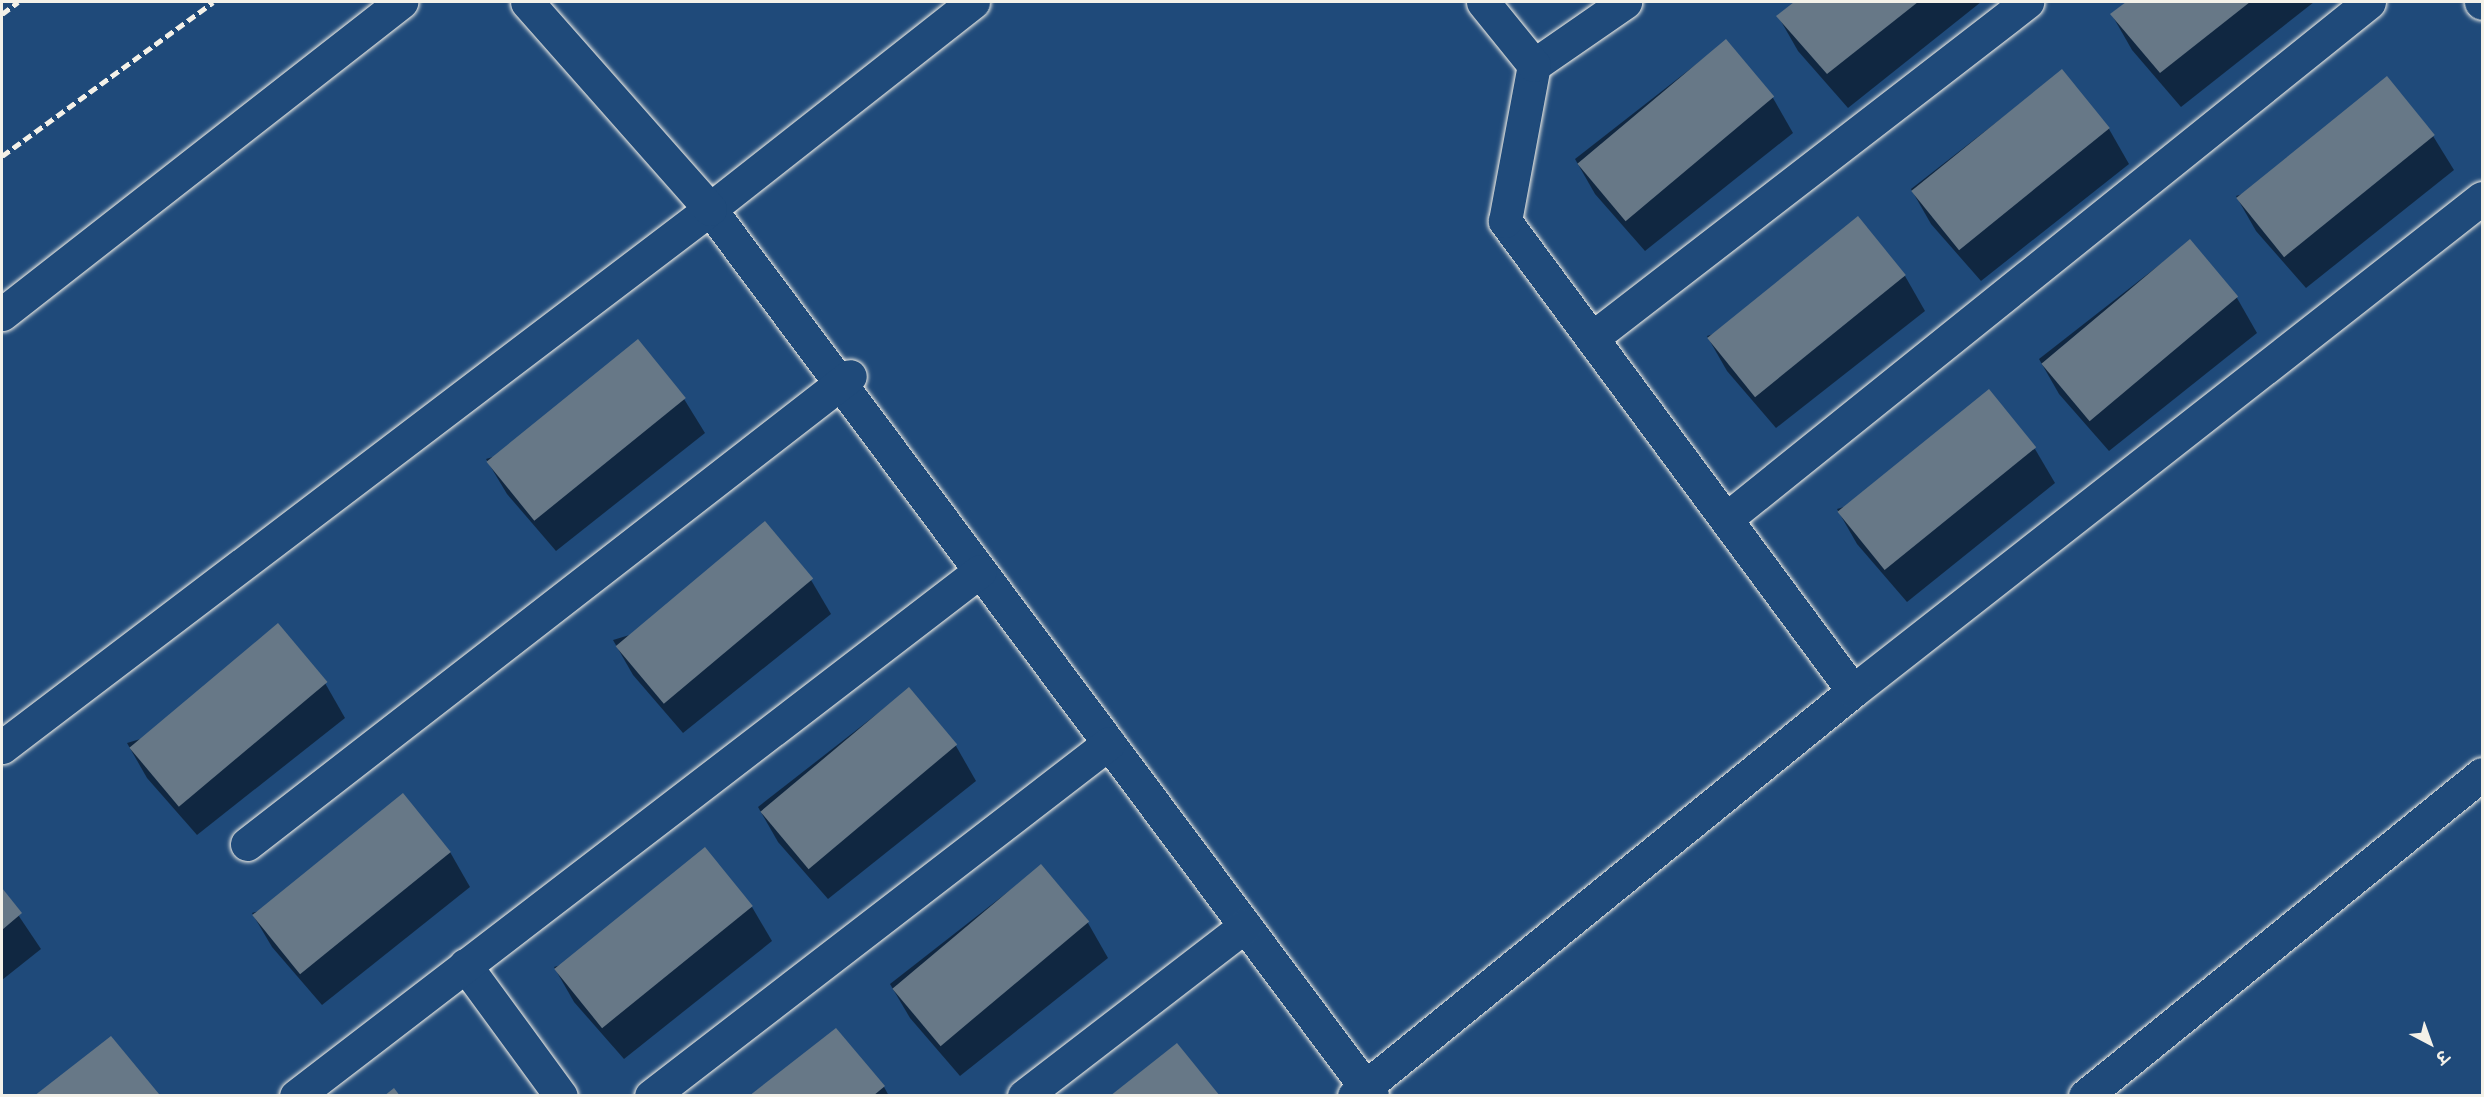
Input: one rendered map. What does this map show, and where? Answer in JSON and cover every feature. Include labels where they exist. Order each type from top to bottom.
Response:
[{"type":"lane","points":[[2,314],[401,2]]},
{"type":"lane","points":[[526,2],[710,209],[845,380],[980,571],[1245,926],[1364,1093],[1853,691],[2482,198]]},
{"type":"lane","points":[[2,747],[710,209],[973,2]]},
{"type":"lane","points":[[1483,2],[1534,65]]},
{"type":"lane","points":[[1625,2],[1534,65],[1505,221],[1853,691]]},
{"type":"lane","points":[[1592,338],[2026,2]]},
{"type":"lane","points":[[1726,519],[2369,2]]},
{"type":"lane","points":[[247,844],[845,380]]},
{"type":"lane","points":[[296,1095],[980,571]]},
{"type":"lane","points":[[651,1095],[1109,743]]},
{"type":"lane","points":[[2085,1095],[2482,774]]},
{"type":"lane","points":[[1024,1095],[1245,926]]},
{"type":"lane","points":[[465,965],[561,1095]]},
{"type":"building","points":[[1794,2],[1918,2],[1827,74],[1776,16]]},
{"type":"building","points":[[2126,2],[2250,2],[2160,73],[2110,14]]},
{"type":"building","points":[[1726,39],[1774,96],[1626,221],[1577,164]]},
{"type":"building","points":[[2062,69],[2110,128],[1959,250],[1911,191]]},
{"type":"building","points":[[2387,76],[2435,135],[2284,257],[2236,198]]},
{"type":"building","points":[[1858,216],[1906,275],[1755,397],[1707,338]]},
{"type":"building","points":[[2190,239],[2238,296],[2090,421],[2041,364]]},
{"type":"building","points":[[638,339],[686,398],[534,521],[486,462]]},
{"type":"building","points":[[1989,389],[2036,447],[1885,570],[1837,512]]},
{"type":"building","points":[[765,521],[813,578],[664,704],[616,646]]},
{"type":"building","points":[[278,623],[327,682],[179,807],[129,748]]},
{"type":"building","points":[[909,687],[957,744],[809,869],[760,812]]},
{"type":"building","points":[[403,793],[451,852],[300,974],[252,915]]},
{"type":"building","points":[[705,847],[753,906],[602,1028],[554,969]]},
{"type":"building","points":[[1041,864],[1089,921],[941,1046],[892,989]]},
{"type":"building","points":[[2,888],[22,913],[2,930]]},
{"type":"building","points":[[836,1028],[885,1086],[873,1096],[749,1096]]},
{"type":"building","points":[[111,1036],[159,1094],[34,1096]]},
{"type":"building","points":[[1177,1043],[1220,1096],[1110,1096]]},
{"type":"building","points":[[394,1088],[400,1096],[384,1096]]},
{"type":"railway","points":[[2,14],[18,2]]},
{"type":"railway","points":[[2,156],[213,2]]}]
